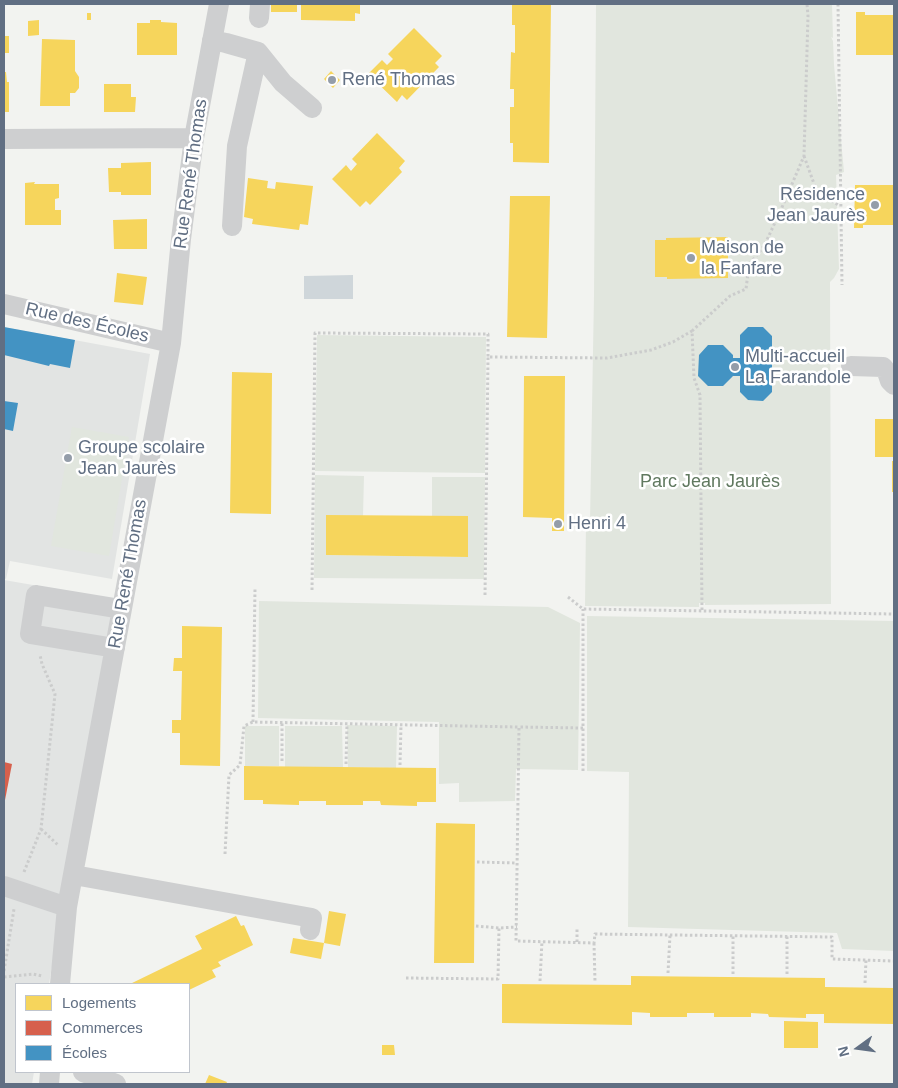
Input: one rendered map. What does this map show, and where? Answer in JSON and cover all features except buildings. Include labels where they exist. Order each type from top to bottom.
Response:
[{"type":"street","name":"Rue René Thomas","points":[[60,982],[68,907],[171,343],[181,239],[194,138],[219,4]]},
{"type":"street","points":[[212,40],[258,52],[283,83],[312,108]]},
{"type":"street","points":[[232,226],[237,146],[258,52]]},
{"type":"street","points":[[4,139],[194,138]]},
{"type":"street","name":"Rue des Écoles","points":[[4,304],[171,343]]},
{"type":"street","points":[[851,366],[883,367],[894,385]]},
{"type":"street","points":[[114,648],[30,634],[36,595],[121,610]]},
{"type":"street","points":[[74,875],[312,918],[310,930]]},
{"type":"street","points":[[12,888],[68,907]]},
{"type":"street","points":[[86,1073],[116,1084]]},
{"type":"path","points":[[806,4],[808,16],[804,156],[817,192],[840,206]]},
{"type":"path","points":[[838,4],[842,285]]},
{"type":"path","points":[[488,357],[607,358],[651,350],[673,342],[692,331],[730,296],[746,290],[749,265],[764,246],[804,156]]},
{"type":"path","points":[[692,331],[694,378],[700,395],[702,610]]},
{"type":"path","points":[[312,590],[315,333],[488,334],[486,595]]},
{"type":"path","points":[[252,722],[255,589]]},
{"type":"path","points":[[568,597],[583,609],[894,614]]},
{"type":"path","points":[[583,609],[583,771]]},
{"type":"path","points":[[4,971],[14,907],[12,888],[25,869],[41,829],[55,694],[42,664],[39,650]]},
{"type":"path","points":[[225,854],[230,776],[240,765],[244,726],[252,722],[583,728]]},
{"type":"path","points":[[282,722],[282,762]]},
{"type":"path","points":[[346,764],[347,724]]},
{"type":"path","points":[[400,765],[401,725]]},
{"type":"path","points":[[519,727],[516,941],[594,943]]},
{"type":"path","points":[[477,862],[517,863]]},
{"type":"path","points":[[476,926],[516,927]]},
{"type":"path","points":[[406,978],[498,979],[499,928]]},
{"type":"path","points":[[576,942],[577,928]]},
{"type":"path","points":[[595,982],[594,934],[832,937],[832,959],[894,961]]},
{"type":"path","points":[[668,974],[670,935]]},
{"type":"path","points":[[733,936],[733,974]]},
{"type":"path","points":[[787,936],[787,974]]},
{"type":"path","points":[[540,981],[542,941]]},
{"type":"path","points":[[865,984],[866,960]]},
{"type":"path","points":[[4,977],[33,974],[60,982]]},
{"type":"shaded area","points":[[353,275],[353,299],[304,299],[304,276]]},
{"type":"shaded area","name":"Groupe scolaire Jean Jaurès","points":[[4,327],[150,354],[112,579],[10,561],[6,579],[4,578]]},
{"type":"shaded area","points":[[4,580],[114,599],[49,983],[15,983],[15,1073],[34,1073],[32,1084],[4,1084]]},
{"type":"green space","name":"Parc Jean Jaurès","points":[[596,4],[832,4],[833,38],[831,37],[833,41],[844,172],[836,175],[837,202],[830,195],[830,199],[837,206],[839,269],[830,282],[831,604],[705,605],[705,603],[699,603],[699,607],[585,606],[586,522],[590,522]]},
{"type":"green space","points":[[317,335],[486,337],[485,473],[315,471]]},
{"type":"green space","points":[[72,427],[129,437],[109,556],[51,546]]},
{"type":"green space","points":[[315,475],[364,476],[363,516],[326,555],[468,557],[432,516],[432,477],[485,477],[484,579],[314,578]]},
{"type":"green space","points":[[259,601],[548,607],[580,623],[578,770],[516,769],[515,801],[459,802],[459,783],[439,784],[439,722],[258,718]]},
{"type":"green space","points":[[587,616],[894,621],[894,951],[842,949],[837,933],[628,927],[629,772],[587,771]]},
{"type":"green space","points":[[347,725],[397,726],[396,768],[348,767]]},
{"type":"green space","points":[[245,726],[279,726],[279,766],[245,766]]},
{"type":"green space","points":[[285,726],[342,726],[343,767],[285,767]]},
{"type":"place","name":"René Thomas","points":[[332,80]]},
{"type":"place","name":"Résidence Jean Jaurès","points":[[875,205]]},
{"type":"place","name":"Maison de la Fanfare","points":[[691,258]]},
{"type":"place","name":"Multi-accueil La Farandole","points":[[735,367]]},
{"type":"place","name":"Groupe scolaire Jean Jaurès","points":[[68,458]]},
{"type":"place","name":"Henri 4","points":[[558,524]]}]
